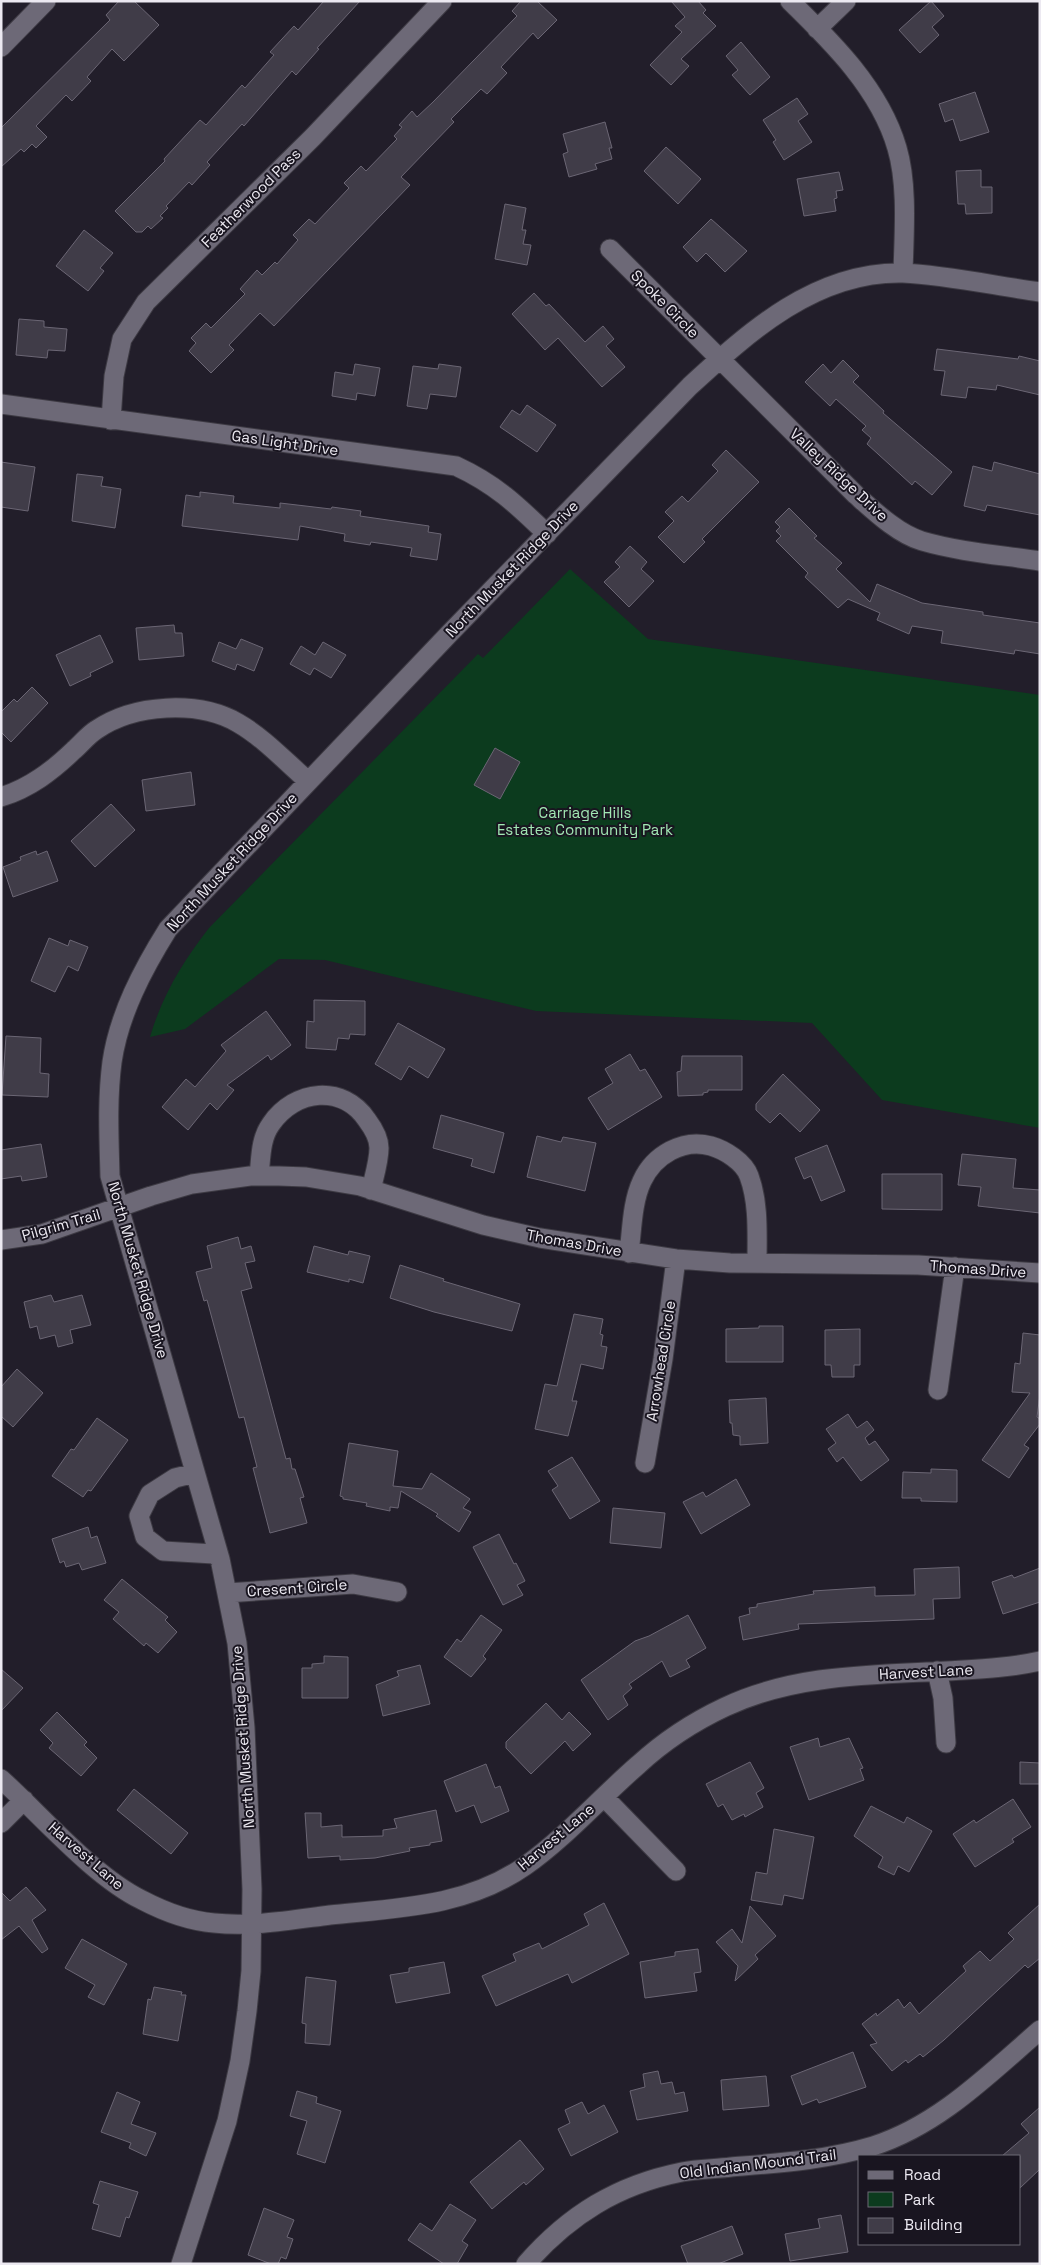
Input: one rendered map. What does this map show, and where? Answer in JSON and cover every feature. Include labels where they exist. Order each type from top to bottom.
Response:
[{"type":"street","points":[[1,46],[46,1]]},
{"type":"street","name":"Featherwood Pass","points":[[111,420],[114,376],[122,339],[146,302],[313,137],[442,1]]},
{"type":"street","points":[[790,1],[868,88],[897,148],[903,188],[903,273]]},
{"type":"street","points":[[817,29],[846,1]]},
{"type":"street","name":"Spoke Circle","points":[[610,249],[720,359]]},
{"type":"street","name":"North Musket Ridge Drive","points":[[181,2264],[227,2121],[240,2061],[251,1971],[252,1889],[245,1728],[237,1643],[220,1559],[110,1176],[108,1117],[112,1060],[127,1007],[147,963],[168,929],[546,534],[720,359],[764,322],[793,302],[843,282],[869,276],[903,273],[1040,292]]},
{"type":"street","name":"Valley Ridge Drive","points":[[720,359],[856,495],[885,521],[921,541],[1040,561]]},
{"type":"street","name":"Gas Light Drive","points":[[1,404],[456,466],[482,478],[515,503],[546,534]]},
{"type":"street","points":[[1,797],[30,786],[97,730],[132,713],[161,708],[210,712],[236,722],[251,732],[308,781]]},
{"type":"street","points":[[259,1176],[262,1145],[270,1125],[291,1104],[309,1096],[330,1096],[346,1100],[360,1108],[374,1129],[379,1148],[371,1190]]},
{"type":"street","points":[[629,1253],[642,1180],[652,1167],[679,1145],[699,1142],[717,1147],[732,1156],[748,1174],[756,1205],[757,1263]]},
{"type":"street","name":"Thomas Drive","points":[[120,1208],[150,1196],[192,1184],[259,1176],[306,1177],[371,1190],[483,1225],[540,1238],[629,1253],[730,1264],[955,1267],[1040,1273]]},
{"type":"street","name":"Pilgrim Trail","points":[[1,1240],[42,1234],[120,1208]]},
{"type":"street","name":"Arrowhead Circle","points":[[645,1463],[663,1359],[676,1259]]},
{"type":"street","points":[[938,1390],[955,1267]]},
{"type":"street","points":[[195,1472],[175,1478],[150,1494],[140,1516],[145,1537],[163,1551],[214,1554],[220,1559]]},
{"type":"street","name":"Cresent Circle","points":[[227,1593],[353,1584],[397,1592]]},
{"type":"street","name":"Harvest Lane","points":[[1,1779],[89,1862],[118,1886],[139,1899],[196,1920],[213,1923],[252,1924],[416,1907],[474,1893],[499,1881],[537,1857],[638,1764],[671,1738],[742,1700],[795,1683],[833,1677],[1000,1668],[1040,1661]]},
{"type":"street","points":[[937,1671],[943,1698],[946,1743]]},
{"type":"street","points":[[604,1797],[676,1870]]},
{"type":"street","points":[[1,1823],[24,1800]]},
{"type":"street","name":"Old Indian Mound Trail","points":[[526,2264],[545,2242],[580,2213],[614,2193],[654,2179],[684,2172],[799,2161],[836,2155],[892,2139],[932,2118],[956,2102],[1040,2030]]},
{"type":"green space","name":"Carriage Hills Estates Community Park","points":[[570,569],[648,639],[1040,695],[1040,1128],[882,1100],[812,1023],[536,1011],[325,960],[279,959],[185,1029],[150,1037],[174,979],[190,953],[209,928],[478,654],[483,658]]},
{"type":"building","points":[[119,1],[134,1],[159,25],[124,61],[112,49],[87,77],[91,81],[72,101],[66,95],[36,126],[47,137],[36,148],[32,144],[24,152],[21,149],[1,167],[1,128],[110,20],[106,15]]},
{"type":"building","points":[[324,1],[360,1],[317,48],[319,49],[296,75],[292,71],[244,126],[242,124],[207,162],[210,165],[192,185],[189,182],[166,206],[168,208],[160,216],[163,218],[151,229],[148,226],[142,232],[136,232],[115,211],[165,161],[164,159],[200,120],[206,125],[242,85],[245,88],[274,55],[270,52],[294,26],[298,30]]},
{"type":"building","points":[[521,1],[537,1],[557,20],[538,39],[533,33],[501,67],[507,73],[487,94],[481,89],[451,119],[454,122],[401,177],[410,185],[274,326],[260,313],[229,345],[234,350],[211,373],[189,351],[196,343],[191,338],[206,323],[211,328],[245,294],[240,289],[257,270],[262,275],[275,262],[277,264],[298,240],[293,235],[309,219],[315,224],[349,188],[344,183],[361,166],[366,171],[397,139],[394,136],[402,127],[399,125],[412,111],[417,117],[517,16],[512,11]]},
{"type":"building","points":[[671,1],[698,1],[706,10],[703,13],[716,26],[681,59],[689,66],[671,85],[650,65],[682,32],[675,26],[685,17]]},
{"type":"building","points":[[931,1],[944,16],[932,27],[939,35],[920,53],[899,30]]},
{"type":"building","points":[[741,42],[770,77],[750,95],[732,75],[738,70],[726,56]]},
{"type":"building","points":[[975,92],[989,132],[960,141],[953,119],[945,122],[939,104]]},
{"type":"building","points":[[797,98],[808,114],[798,121],[812,142],[784,160],[773,142],[776,140],[763,120]]},
{"type":"building","points":[[605,122],[612,148],[609,148],[612,159],[595,164],[597,169],[569,177],[563,154],[568,152],[563,134]]},
{"type":"building","points":[[666,147],[701,179],[678,204],[644,171]]},
{"type":"building","points":[[981,170],[981,187],[992,187],[992,213],[966,214],[965,204],[958,204],[956,171]]},
{"type":"building","points":[[839,172],[843,190],[836,191],[837,198],[834,199],[836,211],[804,216],[797,179]]},
{"type":"building","points":[[505,204],[526,208],[522,230],[526,230],[523,244],[531,245],[527,265],[495,259]]},
{"type":"building","points":[[711,219],[747,251],[725,272],[706,253],[697,262],[683,247]]},
{"type":"building","points":[[84,230],[113,253],[100,268],[104,271],[88,291],[56,266]]},
{"type":"building","points":[[534,293],[546,306],[549,304],[585,342],[603,326],[614,339],[606,346],[625,367],[602,387],[558,338],[545,350],[512,314]]},
{"type":"building","points":[[19,319],[44,321],[44,327],[67,329],[65,351],[48,350],[47,358],[16,355]]},
{"type":"building","points":[[937,349],[1018,359],[1019,356],[1040,361],[1040,395],[997,385],[996,390],[968,387],[966,398],[941,395],[945,371],[934,370]]},
{"type":"building","points":[[843,360],[859,376],[853,382],[884,411],[883,413],[952,472],[932,495],[915,481],[912,485],[867,444],[871,438],[862,430],[866,426],[836,399],[830,406],[805,382],[823,364],[831,373]]},
{"type":"building","points":[[355,364],[380,368],[375,396],[357,393],[356,400],[332,396],[335,372],[353,375]]},
{"type":"building","points":[[439,364],[461,367],[456,397],[430,394],[427,409],[407,406],[413,366],[438,369]]},
{"type":"building","points":[[527,405],[556,425],[537,452],[500,427],[512,410],[520,415]]},
{"type":"building","points":[[726,450],[759,482],[702,539],[705,542],[684,563],[658,537],[674,521],[665,512],[682,496],[688,502],[718,471],[712,465]]},
{"type":"building","points":[[1,462],[35,467],[28,511],[1,507]]},
{"type":"building","points":[[994,462],[1040,474],[1040,515],[987,505],[985,511],[964,506],[973,466],[992,471]]},
{"type":"building","points":[[77,474],[103,477],[101,486],[121,489],[115,528],[72,521]]},
{"type":"building","points":[[200,492],[234,496],[233,503],[280,508],[280,503],[331,509],[332,507],[361,511],[360,516],[429,526],[428,532],[441,534],[437,560],[410,556],[412,548],[371,542],[370,545],[344,541],[345,534],[300,526],[298,540],[182,526],[186,495],[200,497]]},
{"type":"building","points":[[789,508],[817,536],[814,538],[842,563],[836,569],[870,602],[877,584],[922,603],[983,612],[983,615],[1040,623],[1040,654],[1015,650],[1014,654],[941,643],[943,631],[912,626],[909,634],[877,620],[880,613],[848,599],[838,608],[805,577],[808,573],[776,541],[781,536],[776,531],[780,527],[775,522]]},
{"type":"building","points":[[630,546],[647,562],[641,569],[654,581],[629,607],[604,582],[620,567],[615,562]]},
{"type":"building","points":[[174,625],[175,633],[182,633],[184,656],[139,660],[136,628]]},
{"type":"building","points":[[100,635],[113,662],[90,673],[91,676],[70,686],[56,655]]},
{"type":"building","points":[[241,639],[263,648],[254,671],[237,664],[235,670],[212,661],[219,642],[236,649]]},
{"type":"building","points":[[323,642],[346,655],[331,678],[314,668],[310,675],[290,664],[301,646],[315,655]]},
{"type":"building","points":[[32,687],[48,703],[11,742],[1,732],[1,712],[14,699],[17,702]]},
{"type":"building","points":[[495,748],[520,762],[500,799],[474,785]]},
{"type":"building","points":[[191,772],[195,805],[146,811],[142,780]]},
{"type":"building","points":[[111,804],[135,830],[95,867],[71,841]]},
{"type":"building","points":[[36,851],[37,855],[47,851],[58,881],[13,897],[3,867],[21,860],[20,857]]},
{"type":"building","points":[[49,938],[68,946],[70,940],[88,947],[78,971],[68,966],[55,992],[31,981]]},
{"type":"building","points":[[314,1000],[365,1001],[365,1035],[350,1034],[349,1039],[338,1038],[336,1050],[306,1048],[307,1021],[314,1022]]},
{"type":"building","points":[[266,1011],[291,1045],[271,1060],[268,1055],[227,1085],[234,1090],[217,1110],[210,1103],[188,1130],[162,1107],[186,1079],[195,1087],[226,1051],[221,1045]]},
{"type":"building","points":[[398,1023],[445,1049],[428,1078],[409,1066],[401,1080],[375,1064]]},
{"type":"building","points":[[6,1036],[41,1038],[40,1073],[49,1074],[48,1097],[2,1095]]},
{"type":"building","points":[[630,1054],[640,1071],[645,1069],[662,1097],[608,1130],[588,1098],[613,1083],[605,1069]]},
{"type":"building","points":[[682,1056],[742,1056],[742,1090],[708,1090],[703,1095],[678,1096],[677,1072],[681,1071]]},
{"type":"building","points":[[783,1074],[820,1110],[800,1132],[780,1113],[770,1123],[756,1110],[756,1104]]},
{"type":"building","points":[[441,1115],[504,1133],[494,1173],[471,1166],[473,1159],[433,1148]]},
{"type":"building","points":[[537,1136],[561,1142],[563,1137],[596,1143],[585,1191],[527,1177]]},
{"type":"building","points":[[41,1144],[47,1177],[22,1181],[21,1176],[1,1179],[1,1150]]},
{"type":"building","points":[[827,1145],[845,1191],[821,1201],[811,1176],[804,1179],[795,1158]]},
{"type":"building","points":[[962,1154],[1016,1159],[1013,1188],[1040,1190],[1040,1213],[978,1206],[981,1187],[958,1185]]},
{"type":"building","points":[[882,1174],[942,1174],[942,1210],[882,1209]]},
{"type":"building","points":[[238,1237],[241,1249],[251,1246],[255,1261],[245,1263],[252,1288],[241,1291],[286,1459],[290,1458],[292,1469],[295,1469],[304,1497],[300,1498],[307,1523],[270,1533],[253,1468],[257,1467],[244,1417],[239,1418],[207,1300],[204,1301],[196,1272],[212,1268],[207,1246]]},
{"type":"building","points":[[314,1246],[348,1255],[349,1251],[370,1256],[363,1283],[349,1279],[349,1282],[307,1272]]},
{"type":"building","points":[[400,1265],[444,1279],[443,1281],[520,1304],[512,1331],[434,1312],[390,1298]]},
{"type":"building","points":[[51,1295],[54,1302],[82,1295],[91,1325],[70,1330],[73,1343],[58,1347],[55,1335],[40,1339],[37,1326],[30,1328],[24,1302]]},
{"type":"building","points":[[574,1314],[603,1319],[600,1334],[603,1335],[601,1346],[607,1347],[603,1369],[581,1364],[572,1401],[577,1401],[568,1436],[535,1429],[545,1384],[557,1386]]},
{"type":"building","points":[[759,1326],[783,1326],[783,1362],[726,1362],[726,1329],[759,1328]]},
{"type":"building","points":[[860,1329],[860,1365],[854,1365],[854,1377],[832,1377],[831,1365],[825,1365],[825,1330]]},
{"type":"building","points":[[1023,1333],[1040,1335],[1040,1394],[1037,1417],[1040,1419],[1040,1424],[1024,1445],[1029,1448],[1009,1478],[982,1460],[1030,1393],[1012,1392],[1015,1363],[1020,1364]]},
{"type":"building","points":[[17,1369],[43,1393],[13,1427],[1,1416],[1,1387]]},
{"type":"building","points":[[766,1398],[768,1443],[740,1445],[740,1436],[733,1435],[732,1423],[730,1423],[729,1400]]},
{"type":"building","points":[[848,1414],[857,1428],[867,1421],[874,1430],[865,1438],[869,1445],[875,1441],[889,1460],[861,1481],[843,1457],[837,1462],[828,1449],[836,1443],[826,1429]]},
{"type":"building","points":[[97,1418],[128,1440],[91,1491],[88,1490],[83,1497],[52,1476],[71,1449],[74,1450]]},
{"type":"building","points":[[349,1443],[398,1451],[393,1486],[422,1489],[431,1473],[470,1499],[463,1508],[471,1512],[459,1532],[436,1516],[438,1514],[401,1491],[398,1508],[390,1507],[390,1511],[366,1506],[367,1503],[343,1499],[340,1496]]},
{"type":"building","points":[[572,1457],[600,1501],[570,1519],[552,1490],[558,1486],[548,1471]]},
{"type":"building","points":[[931,1469],[957,1470],[957,1502],[921,1501],[921,1498],[902,1498],[903,1472],[931,1473]]},
{"type":"building","points":[[736,1479],[750,1505],[701,1534],[683,1502],[703,1492],[706,1497]]},
{"type":"building","points":[[613,1508],[665,1513],[661,1548],[610,1543]]},
{"type":"building","points":[[88,1527],[91,1538],[97,1536],[106,1563],[82,1570],[79,1563],[66,1567],[64,1561],[60,1563],[52,1539]]},
{"type":"building","points":[[499,1534],[525,1581],[517,1585],[523,1595],[503,1605],[473,1547]]},
{"type":"building","points":[[959,1567],[960,1598],[933,1599],[934,1619],[798,1624],[799,1629],[743,1640],[739,1617],[750,1614],[749,1608],[757,1607],[757,1604],[814,1594],[813,1591],[875,1587],[875,1596],[915,1595],[914,1569]]},
{"type":"building","points":[[1040,1568],[1040,1602],[1003,1614],[992,1582],[1012,1575],[1014,1578]]},
{"type":"building","points":[[122,1579],[168,1617],[165,1620],[177,1632],[158,1653],[146,1643],[144,1646],[113,1619],[119,1612],[104,1600]]},
{"type":"building","points":[[481,1615],[502,1630],[483,1656],[486,1659],[471,1677],[444,1657],[457,1639],[461,1642]]},
{"type":"building","points":[[688,1615],[706,1648],[686,1660],[690,1667],[670,1677],[662,1661],[629,1684],[632,1688],[623,1696],[628,1705],[608,1720],[581,1680],[635,1641],[649,1636]]},
{"type":"building","points":[[324,1656],[348,1657],[348,1698],[302,1698],[302,1668],[312,1668],[312,1664],[324,1663]]},
{"type":"building","points":[[420,1665],[430,1704],[383,1716],[376,1685],[399,1676],[397,1671]]},
{"type":"building","points":[[1,1669],[23,1688],[1,1711]]},
{"type":"building","points":[[546,1703],[562,1720],[569,1712],[591,1734],[573,1751],[565,1741],[531,1774],[506,1748],[506,1742]]},
{"type":"building","points":[[57,1712],[87,1742],[84,1745],[97,1758],[81,1776],[49,1748],[53,1743],[40,1730]]},
{"type":"building","points":[[818,1738],[820,1747],[849,1738],[863,1768],[860,1769],[864,1780],[809,1800],[790,1747]]},
{"type":"building","points":[[750,1762],[764,1788],[756,1793],[763,1807],[745,1817],[744,1814],[732,1820],[723,1804],[718,1807],[706,1784]]},
{"type":"building","points":[[1020,1762],[1040,1763],[1040,1784],[1020,1784]]},
{"type":"building","points":[[486,1764],[495,1788],[500,1786],[509,1811],[481,1823],[474,1805],[456,1812],[444,1781]]},
{"type":"building","points":[[134,1789],[188,1833],[171,1854],[117,1810]]},
{"type":"building","points":[[1013,1799],[1031,1827],[1012,1839],[1014,1842],[975,1867],[953,1834],[974,1820],[976,1823]]},
{"type":"building","points":[[871,1806],[904,1823],[907,1817],[932,1831],[909,1872],[898,1866],[894,1875],[878,1867],[883,1857],[854,1836]]},
{"type":"building","points":[[436,1810],[442,1841],[409,1848],[410,1851],[375,1858],[340,1860],[340,1856],[308,1858],[305,1813],[321,1813],[321,1827],[342,1825],[342,1837],[383,1836],[383,1830],[397,1828],[394,1819]]},
{"type":"building","points":[[774,1829],[814,1837],[803,1899],[784,1895],[782,1905],[751,1900],[756,1872],[767,1874]]},
{"type":"building","points":[[26,1887],[46,1910],[32,1920],[48,1949],[42,1953],[19,1926],[1,1940],[1,1892],[10,1901]]},
{"type":"building","points":[[604,1903],[629,1954],[572,1983],[568,1974],[496,2006],[482,1976],[516,1961],[513,1954],[539,1943],[542,1949],[589,1925],[584,1914]]},
{"type":"building","points":[[1040,1904],[1040,1958],[1028,1968],[1025,1965],[923,2057],[920,2054],[908,2063],[906,2060],[892,2071],[870,2045],[877,2043],[862,2024],[876,2013],[877,2016],[898,1999],[904,2008],[910,2002],[919,2014],[966,1971],[963,1966],[980,1951],[990,1961],[1014,1939],[1008,1933]]},
{"type":"building","points":[[750,1906],[776,1936],[755,1955],[758,1959],[735,1981],[738,1966],[716,1942],[732,1929],[742,1943]]},
{"type":"building","points":[[82,1939],[127,1964],[104,2005],[88,1997],[95,1985],[65,1968]]},
{"type":"building","points":[[698,1949],[701,1972],[694,1973],[697,1991],[645,1998],[640,1962],[675,1956],[675,1952]]},
{"type":"building","points":[[444,1962],[450,1993],[396,2003],[390,1975],[409,1972],[409,1968]]},
{"type":"building","points":[[306,1977],[336,1981],[330,2045],[305,2043],[306,2024],[302,2023]]},
{"type":"building","points":[[154,1987],[182,1992],[181,1995],[186,1995],[178,2041],[143,2034],[148,1999],[151,2000]]},
{"type":"building","points":[[853,2052],[866,2087],[819,2103],[817,2099],[802,2105],[791,2076]]},
{"type":"building","points":[[658,2071],[661,2084],[672,2082],[675,2094],[684,2092],[688,2111],[637,2120],[630,2091],[645,2087],[643,2074]]},
{"type":"building","points":[[766,2076],[769,2106],[723,2110],[721,2080]]},
{"type":"building","points":[[297,2091],[317,2097],[316,2103],[341,2111],[325,2163],[297,2154],[307,2121],[290,2116]]},
{"type":"building","points":[[117,2092],[140,2102],[131,2124],[156,2133],[146,2156],[129,2148],[131,2143],[101,2132]]},
{"type":"building","points":[[582,2102],[588,2114],[604,2105],[618,2132],[571,2156],[558,2129],[570,2123],[565,2110]]},
{"type":"building","points":[[1040,2107],[1040,2169],[1021,2187],[1021,2155],[1003,2155],[1029,2133],[1021,2124]]},
{"type":"building","points":[[520,2140],[544,2169],[526,2185],[524,2182],[492,2209],[470,2182]]},
{"type":"building","points":[[100,2181],[138,2192],[129,2218],[126,2217],[120,2237],[92,2229],[99,2205],[93,2203]]},
{"type":"building","points":[[450,2204],[476,2220],[462,2241],[468,2245],[457,2264],[444,2264],[408,2240],[420,2223],[432,2231]]},
{"type":"building","points":[[264,2208],[294,2220],[287,2237],[293,2239],[286,2259],[281,2257],[278,2264],[271,2264],[248,2255]]},
{"type":"building","points":[[841,2215],[848,2252],[790,2261],[785,2234],[820,2228],[818,2219]]},
{"type":"building","points":[[732,2226],[743,2254],[718,2264],[688,2264],[681,2246]]}]
